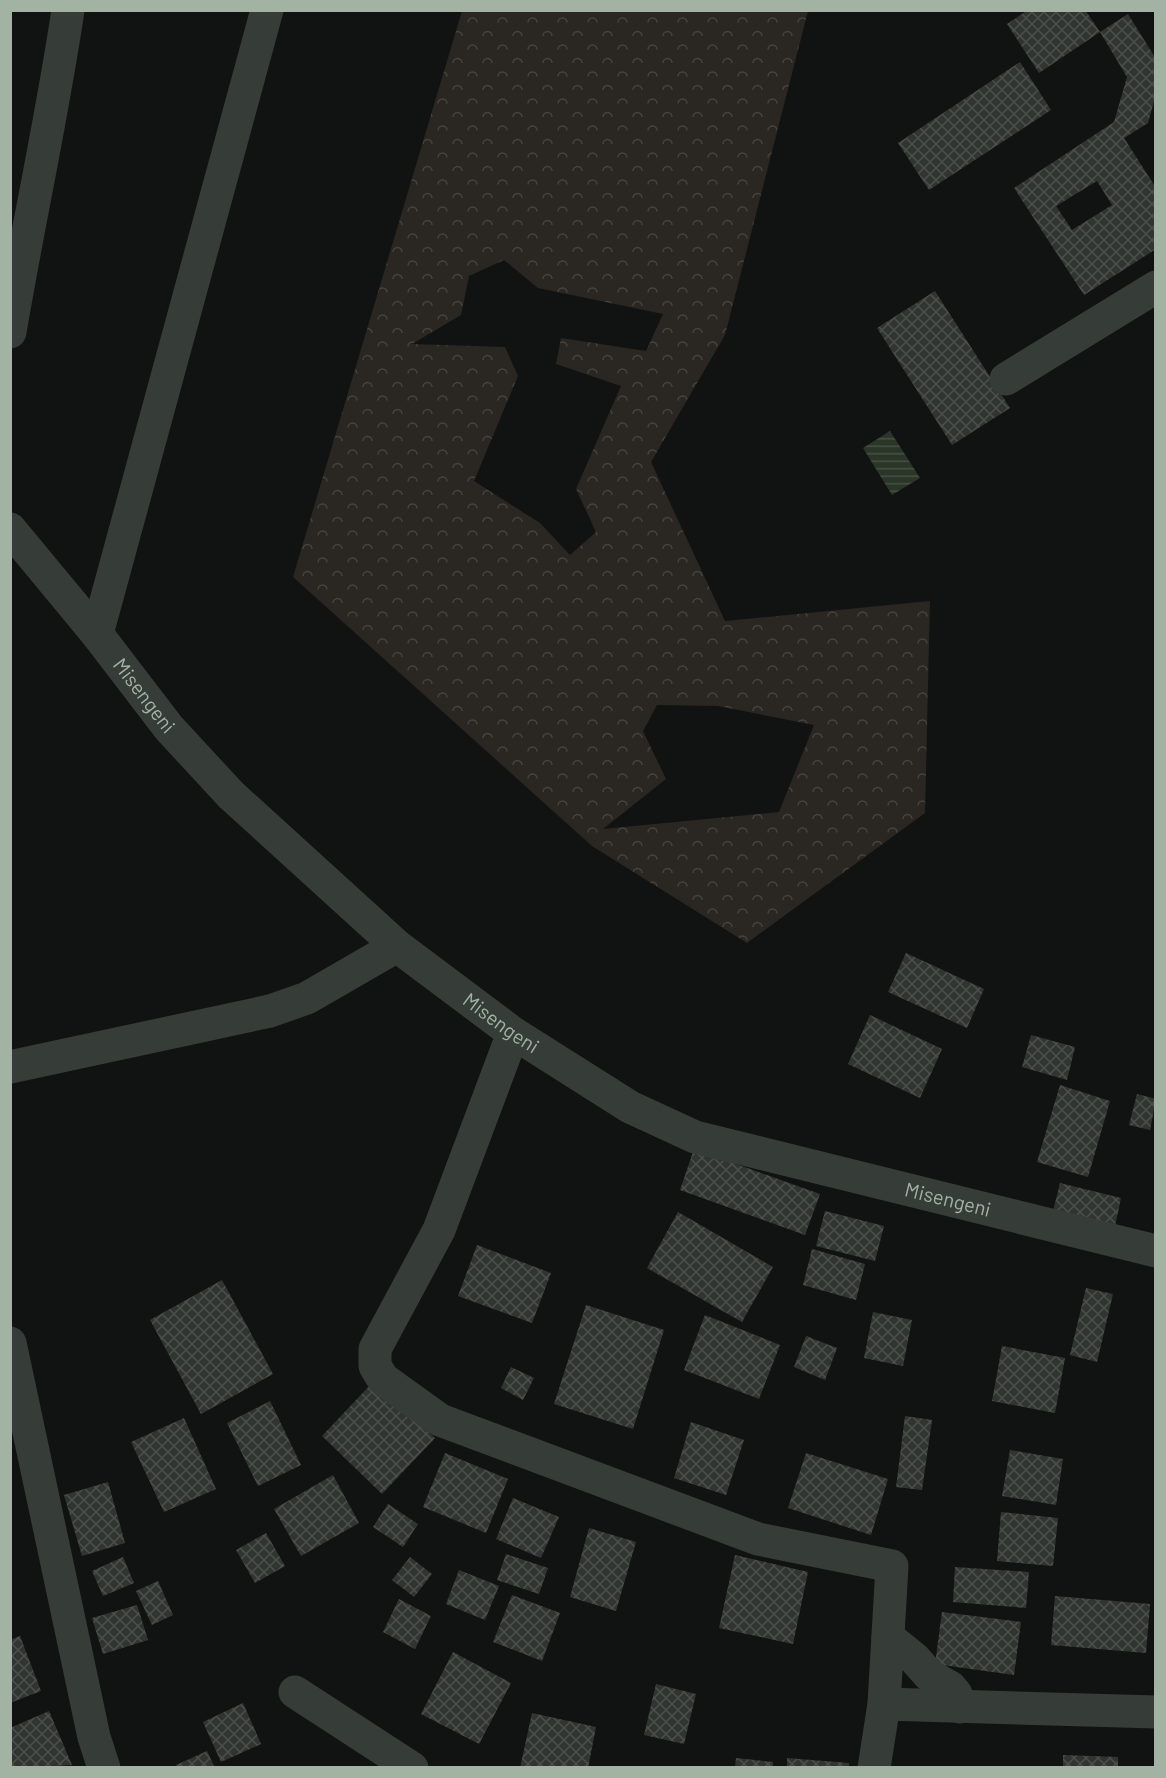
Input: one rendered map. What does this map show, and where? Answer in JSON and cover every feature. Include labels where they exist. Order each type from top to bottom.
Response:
[{"type":"street","points":[[10,332],[31,207],[55,98],[68,10]]},
{"type":"street","points":[[97,634],[267,10]]},
{"type":"street","points":[[1006,379],[1155,287]]},
{"type":"street","name":"Misengeni","points":[[10,529],[97,634],[169,728],[231,795],[397,946],[513,1033],[630,1107],[695,1137],[1155,1251]]},
{"type":"street","points":[[10,1067],[270,1011],[307,998],[397,946]]},
{"type":"street","points":[[513,1033],[439,1230],[375,1349],[375,1366],[383,1379],[440,1420],[758,1539],[892,1566],[884,1704],[874,1767]]},
{"type":"street","points":[[10,1343],[91,1726],[104,1767]]},
{"type":"street","points":[[888,1637],[914,1658],[929,1675],[950,1687],[956,1694],[960,1707]]},
{"type":"street","points":[[295,1692],[412,1767]]},
{"type":"street","points":[[884,1704],[1155,1712]]},
{"type":"green space","points":[[462,11],[808,11],[725,335],[651,462],[725,621],[930,601],[925,813],[747,943],[592,846],[293,577]],"holes":[[[504,260],[538,288],[663,314],[646,351],[561,338],[556,364],[621,386],[576,489],[596,532],[570,555],[540,523],[474,481],[518,376],[505,347],[412,344],[461,315],[469,276]],[[657,705],[718,706],[814,725],[779,812],[603,829],[666,779],[643,731]]]},
{"type":"shaded area","points":[[890,431],[920,478],[892,495],[863,448]]},
{"type":"building","points":[[1028,10],[1085,10],[1100,32],[1039,73],[1007,24]]},
{"type":"building","points":[[1128,14],[1156,59],[1156,94],[1148,123],[1124,138],[1156,188],[1156,249],[1084,295],[1014,188],[1114,122],[1127,77],[1100,32]],"holes":[[[1097,181],[1112,205],[1072,230],[1056,206]]]},
{"type":"building","points":[[1020,62],[1051,110],[929,190],[898,143]]},
{"type":"building","points":[[935,291],[1010,408],[952,445],[877,328]]},
{"type":"building","points":[[906,953],[984,989],[967,1028],[888,992]]},
{"type":"building","points":[[870,1015],[942,1049],[920,1098],[848,1064]]},
{"type":"building","points":[[1031,1035],[1075,1047],[1067,1080],[1022,1067]]},
{"type":"building","points":[[1060,1085],[1110,1101],[1088,1177],[1037,1162]]},
{"type":"building","points":[[1137,1094],[1156,1099],[1150,1130],[1129,1125]]},
{"type":"building","points":[[694,1149],[820,1194],[805,1235],[680,1190]]},
{"type":"building","points":[[1060,1183],[1121,1198],[1115,1226],[1053,1211]]},
{"type":"building","points":[[825,1211],[884,1226],[875,1261],[816,1246]]},
{"type":"building","points":[[678,1212],[773,1267],[742,1322],[647,1268]]},
{"type":"building","points":[[477,1245],[551,1273],[532,1323],[458,1296]]},
{"type":"building","points":[[812,1249],[865,1264],[856,1300],[803,1285]]},
{"type":"building","points":[[222,1280],[273,1374],[201,1414],[150,1320]]},
{"type":"building","points":[[1086,1288],[1113,1294],[1097,1362],[1070,1355]]},
{"type":"building","points":[[586,1305],[664,1330],[633,1429],[554,1404]]},
{"type":"building","points":[[873,1312],[912,1320],[903,1366],[864,1358]]},
{"type":"building","points":[[705,1315],[780,1345],[759,1399],[684,1370]]},
{"type":"building","points":[[806,1336],[837,1348],[825,1380],[794,1367]]},
{"type":"building","points":[[1002,1346],[1065,1358],[1055,1413],[992,1401]]},
{"type":"building","points":[[511,1367],[534,1378],[523,1400],[501,1388]]},
{"type":"building","points":[[374,1381],[435,1438],[382,1494],[322,1436]]},
{"type":"building","points":[[270,1401],[301,1465],[258,1486],[227,1423]]},
{"type":"building","points":[[905,1416],[932,1420],[922,1490],[896,1487]]},
{"type":"building","points":[[184,1418],[216,1489],[164,1512],[131,1442]]},
{"type":"building","points":[[691,1422],[744,1440],[726,1495],[674,1478]]},
{"type":"building","points":[[1010,1450],[1063,1459],[1056,1505],[1002,1496]]},
{"type":"building","points":[[445,1453],[508,1479],[486,1533],[423,1507]]},
{"type":"building","points":[[806,1453],[888,1479],[871,1535],[788,1508]]},
{"type":"building","points":[[333,1475],[359,1523],[301,1556],[274,1509]]},
{"type":"building","points":[[108,1482],[125,1543],[82,1556],[64,1495]]},
{"type":"building","points":[[513,1498],[559,1517],[541,1558],[496,1539]]},
{"type":"building","points":[[388,1504],[418,1524],[403,1547],[373,1527]]},
{"type":"building","points":[[1001,1512],[1058,1518],[1053,1566],[997,1561]]},
{"type":"building","points":[[589,1528],[636,1542],[616,1611],[570,1597]]},
{"type":"building","points":[[266,1533],[285,1566],[255,1583],[236,1550]]},
{"type":"building","points":[[506,1554],[548,1568],[539,1594],[497,1580]]},
{"type":"building","points":[[735,1555],[808,1572],[793,1644],[719,1628]]},
{"type":"building","points":[[123,1557],[134,1583],[103,1596],[92,1571]]},
{"type":"building","points":[[410,1557],[432,1574],[414,1597],[392,1580]]},
{"type":"building","points":[[955,1567],[1029,1572],[1026,1608],[953,1602]]},
{"type":"building","points":[[459,1570],[499,1586],[485,1620],[446,1604]]},
{"type":"building","points":[[158,1581],[173,1615],[152,1625],[136,1591]]},
{"type":"building","points":[[512,1595],[560,1613],[542,1661],[493,1642]]},
{"type":"building","points":[[1055,1596],[1150,1604],[1146,1653],[1051,1645]]},
{"type":"building","points":[[399,1599],[431,1616],[415,1649],[383,1632]]},
{"type":"building","points":[[137,1605],[148,1640],[103,1654],[92,1618]]},
{"type":"building","points":[[942,1612],[1021,1622],[1014,1675],[935,1664]]},
{"type":"building","points":[[20,1636],[41,1691],[10,1703],[10,1640]]},
{"type":"building","points":[[453,1652],[511,1683],[479,1744],[421,1714]]},
{"type":"building","points":[[656,1684],[696,1694],[684,1744],[644,1735]]},
{"type":"building","points":[[243,1703],[261,1744],[221,1762],[203,1722]]},
{"type":"building","points":[[49,1711],[72,1765],[10,1768],[10,1728]]},
{"type":"building","points":[[532,1713],[596,1727],[588,1768],[520,1768]]},
{"type":"building","points":[[207,1751],[215,1768],[177,1768],[176,1765]]},
{"type":"building","points":[[1063,1755],[1118,1757],[1118,1768],[1063,1768]]},
{"type":"building","points":[[736,1758],[773,1762],[773,1768],[735,1768]]},
{"type":"building","points":[[787,1758],[849,1763],[849,1768],[787,1768]]}]
